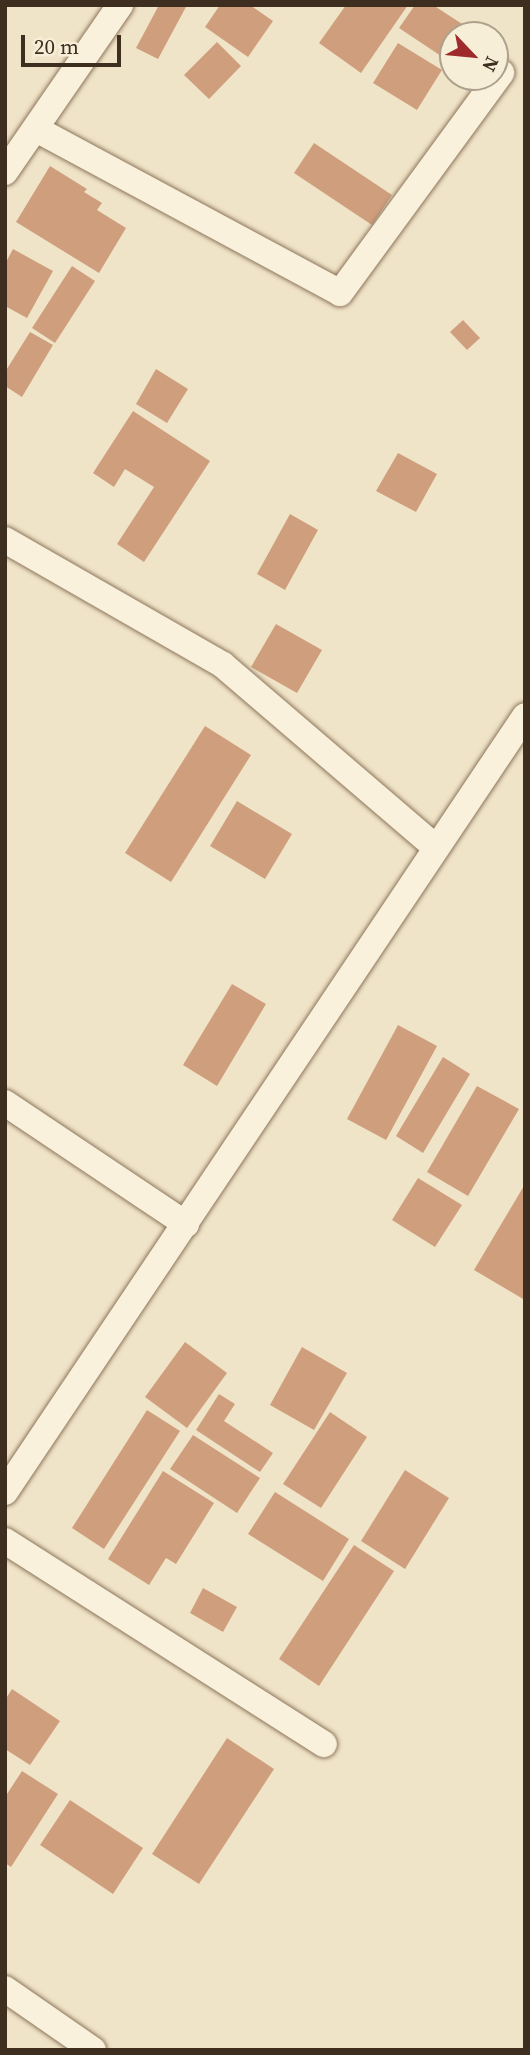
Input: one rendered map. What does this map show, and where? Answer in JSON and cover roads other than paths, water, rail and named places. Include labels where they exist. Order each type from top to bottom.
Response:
[{"type":"street","points":[[5,172],[120,5]]},
{"type":"street","points":[[36,129],[340,293],[488,91]]},
{"type":"street","points":[[5,540],[223,664],[435,847]]},
{"type":"street","points":[[5,1492],[525,716]]},
{"type":"street","points":[[5,1103],[186,1224]]},
{"type":"street","points":[[5,1541],[324,1744]]},
{"type":"street","points":[[5,1989],[93,2050]]}]
